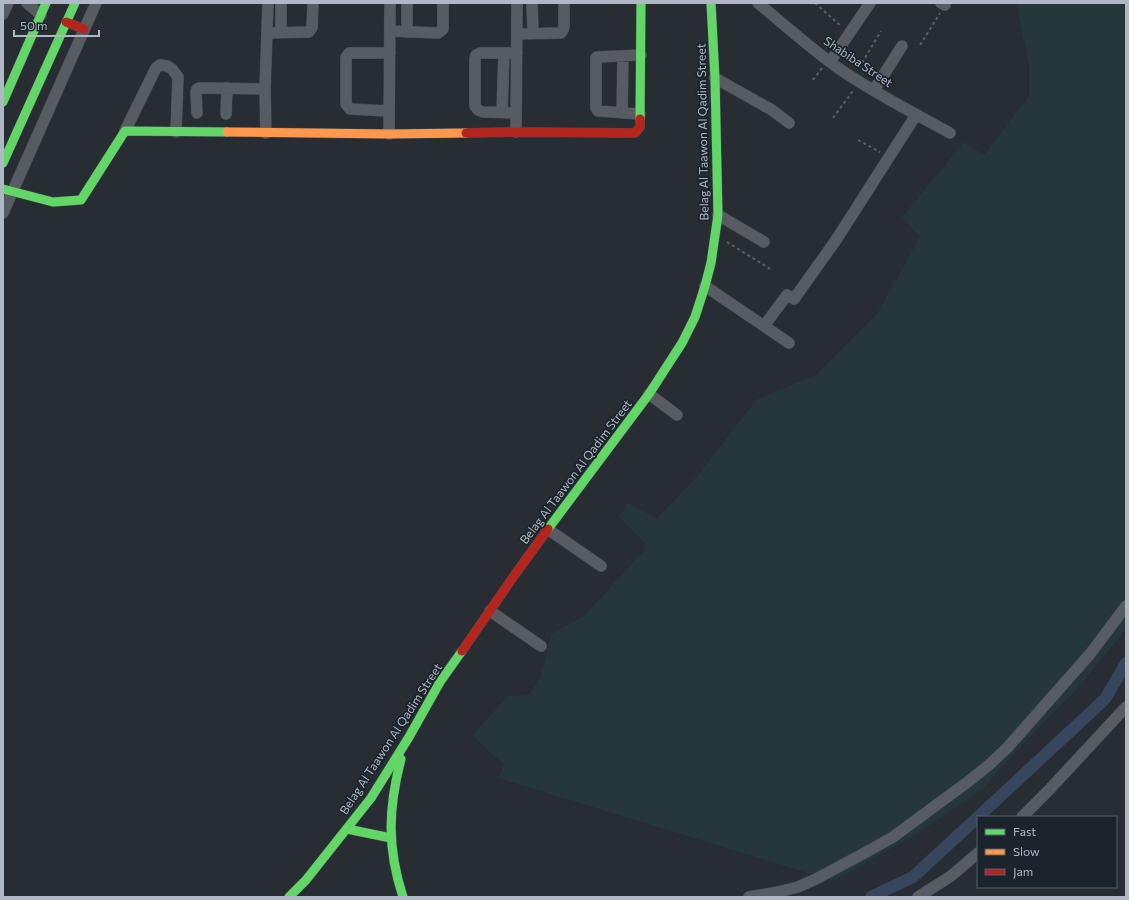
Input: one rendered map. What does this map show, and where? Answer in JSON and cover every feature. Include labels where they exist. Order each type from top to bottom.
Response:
[{"type":"street","points":[[3,14],[8,3]]},
{"type":"street","points":[[26,3],[41,15]]},
{"type":"street","points":[[3,102],[46,3]]},
{"type":"street","points":[[3,163],[74,3]]},
{"type":"street","points":[[3,213],[8,191],[96,3]]},
{"type":"street","points":[[266,133],[265,89],[268,3]]},
{"type":"street","points":[[281,3],[281,32]]},
{"type":"street","points":[[267,33],[309,32],[312,27],[313,3]]},
{"type":"street","points":[[389,134],[390,3]]},
{"type":"street","points":[[407,3],[407,32]]},
{"type":"street","points":[[390,31],[438,33],[443,28],[443,3]]},
{"type":"street","points":[[516,132],[517,3]]},
{"type":"street","points":[[532,3],[533,33]]},
{"type":"street","points":[[517,34],[561,33],[564,30],[564,3]]},
{"type":"street","points":[[125,131],[389,134],[516,132],[634,133],[640,127],[641,3]]},
{"type":"street","name":"Belag Al Taawon Al Qadim Street","points":[[290,897],[306,880],[370,798],[409,737],[440,682],[490,611],[649,394],[682,343],[695,317],[711,264],[718,215],[715,78],[711,3]]},
{"type":"street","name":"Shabiba Street","points":[[758,3],[829,61],[857,80],[950,133]]},
{"type":"street","points":[[829,61],[870,3]]},
{"type":"street","points":[[66,22],[84,30]]},
{"type":"street","points":[[874,90],[902,46]]},
{"type":"street","points":[[390,53],[349,53],[346,57],[346,104],[350,109],[390,111]]},
{"type":"street","points":[[516,113],[483,112],[478,110],[475,106],[475,59],[476,55],[480,53],[517,53]]},
{"type":"street","points":[[502,112],[504,53]]},
{"type":"street","points":[[640,114],[597,111],[596,58],[599,56],[641,55]]},
{"type":"street","points":[[622,113],[623,56]]},
{"type":"street","points":[[8,191],[53,202],[81,200],[125,131],[156,68],[160,65],[167,66],[172,69],[178,77],[176,132]]},
{"type":"street","points":[[715,78],[772,110],[789,123]]},
{"type":"street","points":[[197,113],[197,89],[199,88],[265,89]]},
{"type":"street","points":[[226,114],[227,88]]},
{"type":"street","points":[[764,326],[787,295],[794,299],[836,240],[916,115]]},
{"type":"street","points":[[718,215],[764,242]]},
{"type":"street","points":[[705,286],[789,343]]},
{"type":"street","points":[[649,394],[677,416]]},
{"type":"street","points":[[549,530],[601,566]]},
{"type":"street","points":[[749,897],[798,887],[816,879],[893,837],[969,781],[989,765],[1018,735],[1090,654],[1126,606]]},
{"type":"street","points":[[490,611],[542,646]]},
{"type":"street","points":[[1023,816],[1126,707]]},
{"type":"street","points":[[403,897],[394,866],[390,822],[395,778],[409,737]]},
{"type":"street","points":[[347,829],[391,838]]},
{"type":"street","points":[[918,897],[951,876],[977,854]]},
{"type":"path","points":[[815,3],[849,34]]},
{"type":"path","points":[[920,45],[943,4]]},
{"type":"path","points":[[833,118],[857,80],[881,31]]},
{"type":"path","points":[[813,80],[829,61]]},
{"type":"path","points":[[858,140],[889,158]]},
{"type":"path","points":[[715,235],[772,270]]},
{"type":"shaded area","points":[[1016,3],[1126,3],[1126,629],[1077,689],[1016,751],[983,789],[921,831],[834,881],[498,778],[504,765],[472,735],[508,696],[528,695],[540,679],[551,634],[584,616],[648,546],[619,517],[628,503],[657,518],[700,473],[756,400],[817,374],[877,314],[920,237],[902,217],[964,142],[984,155],[1029,96],[1029,65]]},
{"type":"waterway","points":[[979,816],[1105,699],[1126,663]]},
{"type":"waterway","points":[[871,897],[913,877],[977,818]]},
{"type":"traffic: fast","points":[[3,102],[46,3]]},
{"type":"traffic: fast","points":[[3,163],[75,3]]},
{"type":"traffic: fast","points":[[640,119],[641,3]]},
{"type":"traffic: fast","points":[[548,529],[649,394],[682,343],[695,317],[705,286],[711,263],[718,215],[715,78],[711,3]]},
{"type":"traffic: fast","points":[[3,189],[53,202],[81,200],[125,131],[227,132]]},
{"type":"traffic: fast","points":[[289,897],[306,880],[371,798],[409,737],[440,682],[462,651]]},
{"type":"traffic: fast","points":[[401,759],[394,795],[391,828],[394,862],[403,897]]},
{"type":"traffic: fast","points":[[347,829],[391,838]]},
{"type":"traffic: slow","points":[[227,132],[389,134],[466,133]]},
{"type":"traffic: jam","points":[[66,22],[84,29]]},
{"type":"traffic: jam","points":[[466,133],[635,133],[640,127],[640,119]]},
{"type":"traffic: jam","points":[[462,651],[548,529]]}]
